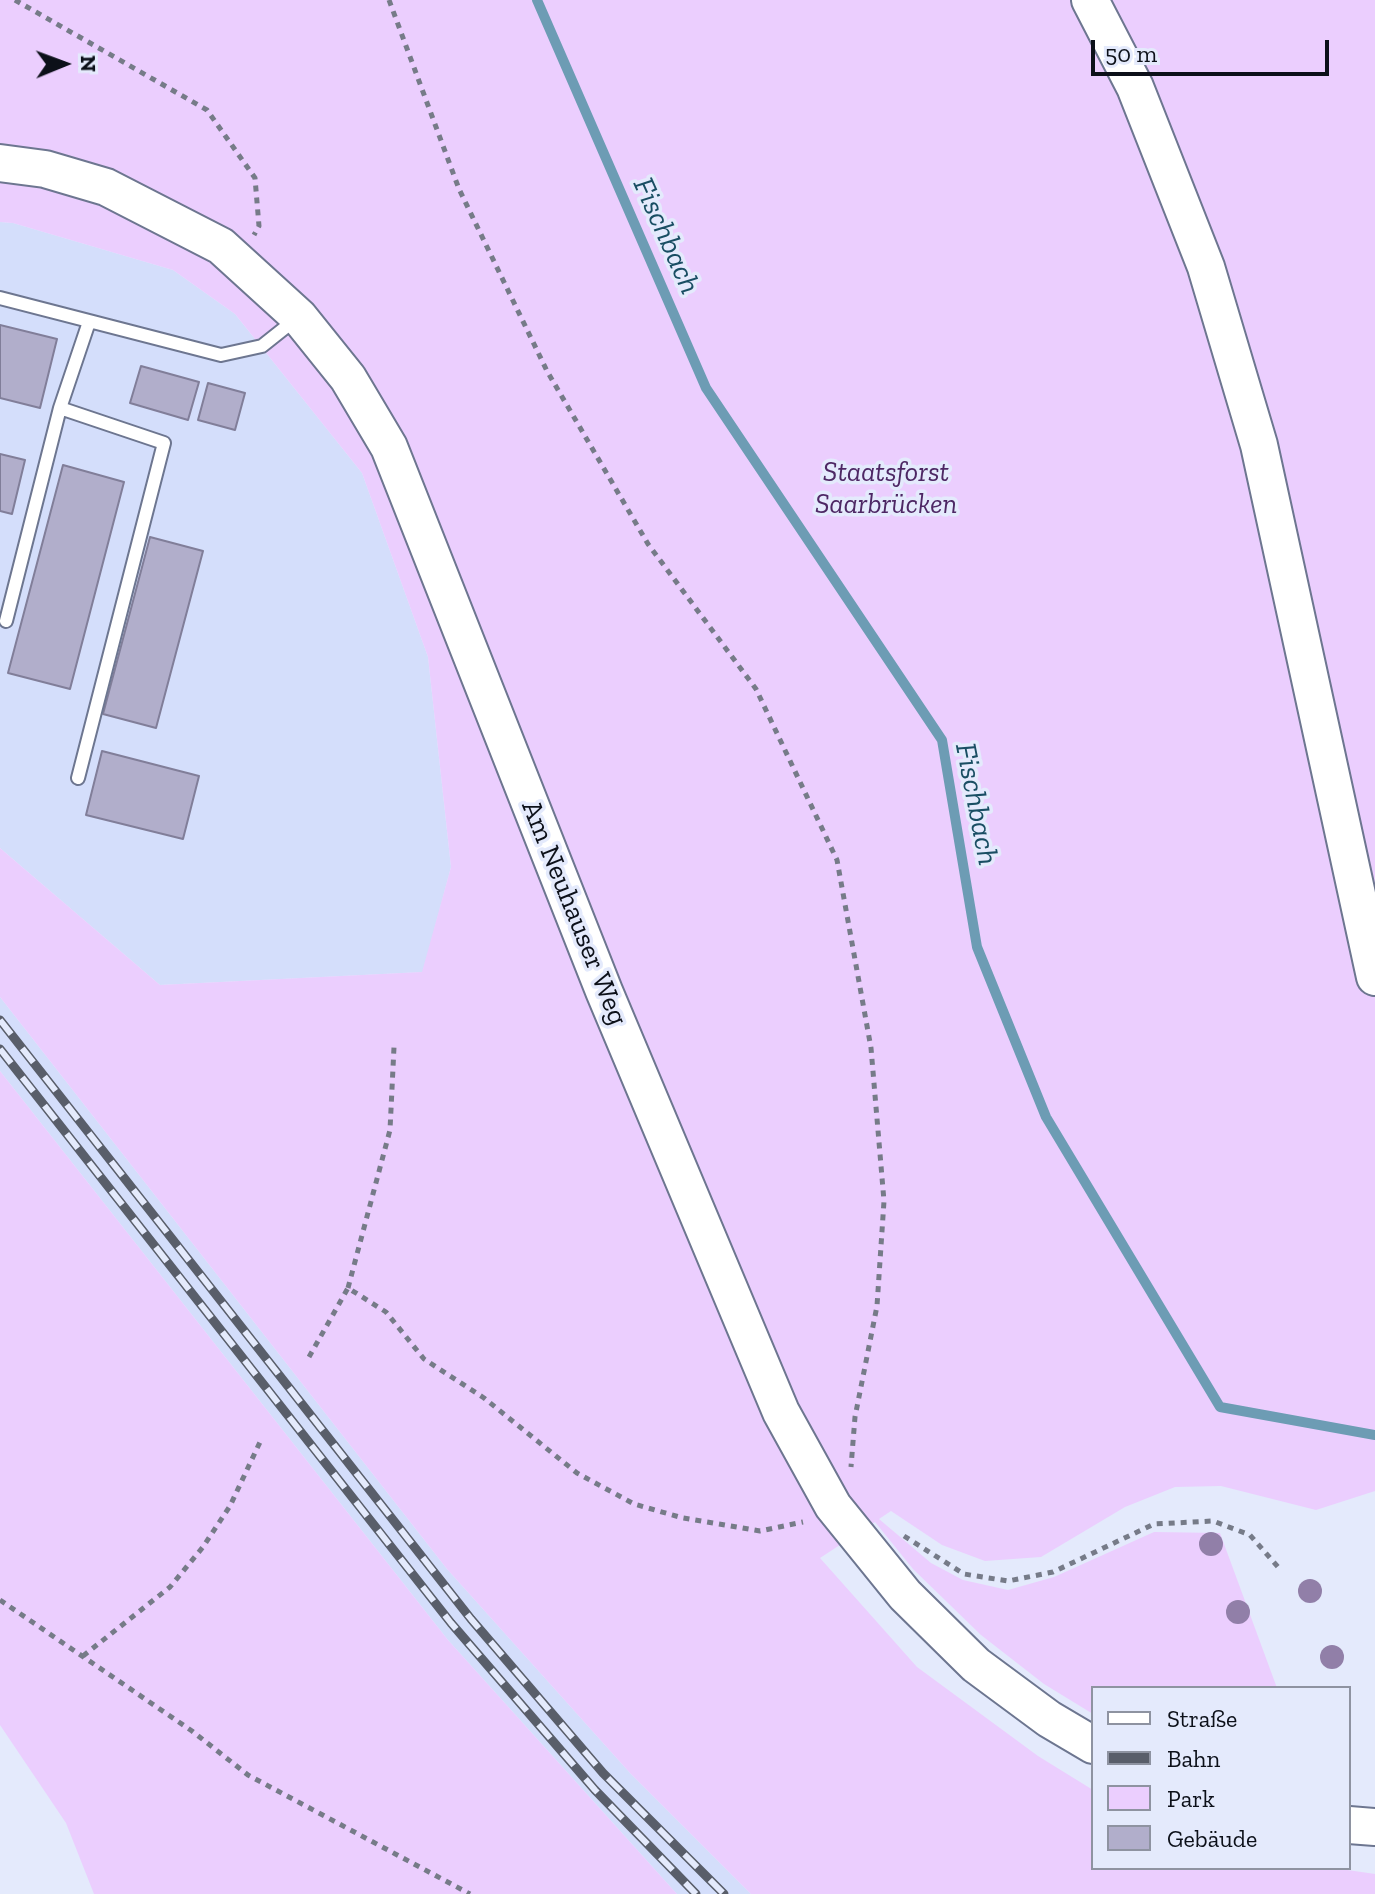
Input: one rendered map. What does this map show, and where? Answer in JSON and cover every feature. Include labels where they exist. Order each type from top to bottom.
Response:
[{"type":"street","points":[[1090,0],[1135,87],[1206,267],[1259,445],[1375,977]]},
{"type":"street","name":"Am Neuhauser Weg","points":[[0,163],[45,169],[106,187],[221,246],[299,317],[348,378],[389,447],[598,976],[781,1412],[833,1506],[905,1595],[976,1665],[1049,1719],[1091,1744]]},
{"type":"street","points":[[1351,1825],[1375,1827]]},
{"type":"lane","points":[[0,298],[221,355],[262,346],[299,317]]},
{"type":"lane","points":[[6,621],[60,408],[89,322]]},
{"type":"lane","points":[[60,408],[164,443],[78,778]]},
{"type":"path","points":[[15,0],[207,110],[255,178],[259,226],[240,263]]},
{"type":"path","points":[[348,1288],[386,1312],[424,1359],[484,1398],[577,1473],[634,1504],[683,1518],[760,1531],[799,1524],[833,1506],[849,1483],[855,1417],[877,1306],[884,1201],[871,1048],[837,860],[756,689],[648,544],[547,371],[459,189],[389,0]]},
{"type":"path","points":[[309,1357],[348,1288],[390,1130],[394,1047]]},
{"type":"path","points":[[83,1656],[170,1587],[203,1547],[230,1506],[261,1440]]},
{"type":"path","points":[[895,1530],[964,1574],[1008,1581],[1053,1572],[1154,1524],[1187,1521],[1213,1521],[1250,1535],[1278,1567]]},
{"type":"path","points":[[0,1600],[248,1775],[470,1894]]},
{"type":"shaded area","points":[[0,222],[13,223],[173,270],[235,314],[362,473],[428,657],[451,867],[423,972],[160,985],[0,848]]},
{"type":"shaded area","points":[[0,997],[447,1569],[630,1773],[751,1894],[677,1894],[448,1640],[0,1071]]},
{"type":"green space","name":"Staatsforst Saarbrücken","points":[[0,0],[1375,0],[1375,1491],[1316,1510],[1221,1486],[1175,1487],[1125,1507],[1041,1557],[985,1561],[942,1545],[891,1511],[879,1519],[931,1563],[963,1580],[1008,1590],[1054,1577],[1154,1532],[1220,1533],[1276,1686],[1091,1686],[1091,1713],[1044,1684],[981,1635],[913,1569],[875,1522],[820,1558],[917,1667],[1038,1756],[1091,1789],[1091,1870],[1348,1870],[1375,1874],[1375,1894],[751,1894],[630,1773],[447,1569],[0,997],[0,848],[160,985],[422,972],[451,867],[428,657],[362,473],[235,314],[173,270],[13,223],[0,222]]},
{"type":"green space","points":[[0,1071],[448,1640],[677,1894],[94,1894],[66,1823],[0,1725]]},
{"type":"building","points":[[0,325],[57,339],[40,408],[0,398]]},
{"type":"building","points":[[141,366],[199,382],[188,420],[130,403]]},
{"type":"building","points":[[208,383],[245,393],[235,430],[198,420]]},
{"type":"building","points":[[0,454],[25,460],[12,514],[0,511]]},
{"type":"building","points":[[63,465],[124,482],[70,689],[8,673]]},
{"type":"building","points":[[150,537],[203,551],[156,728],[103,714]]},
{"type":"building","points":[[102,751],[199,776],[183,839],[86,815]]},
{"type":"waterway","name":"Fischbach","points":[[537,0],[706,388],[942,740],[977,947],[1046,1117],[1220,1407],[1375,1435]]},
{"type":"railway","points":[[0,1020],[471,1619],[603,1773],[724,1894]]},
{"type":"railway","points":[[0,1049],[451,1623],[595,1790],[696,1894]]}]
